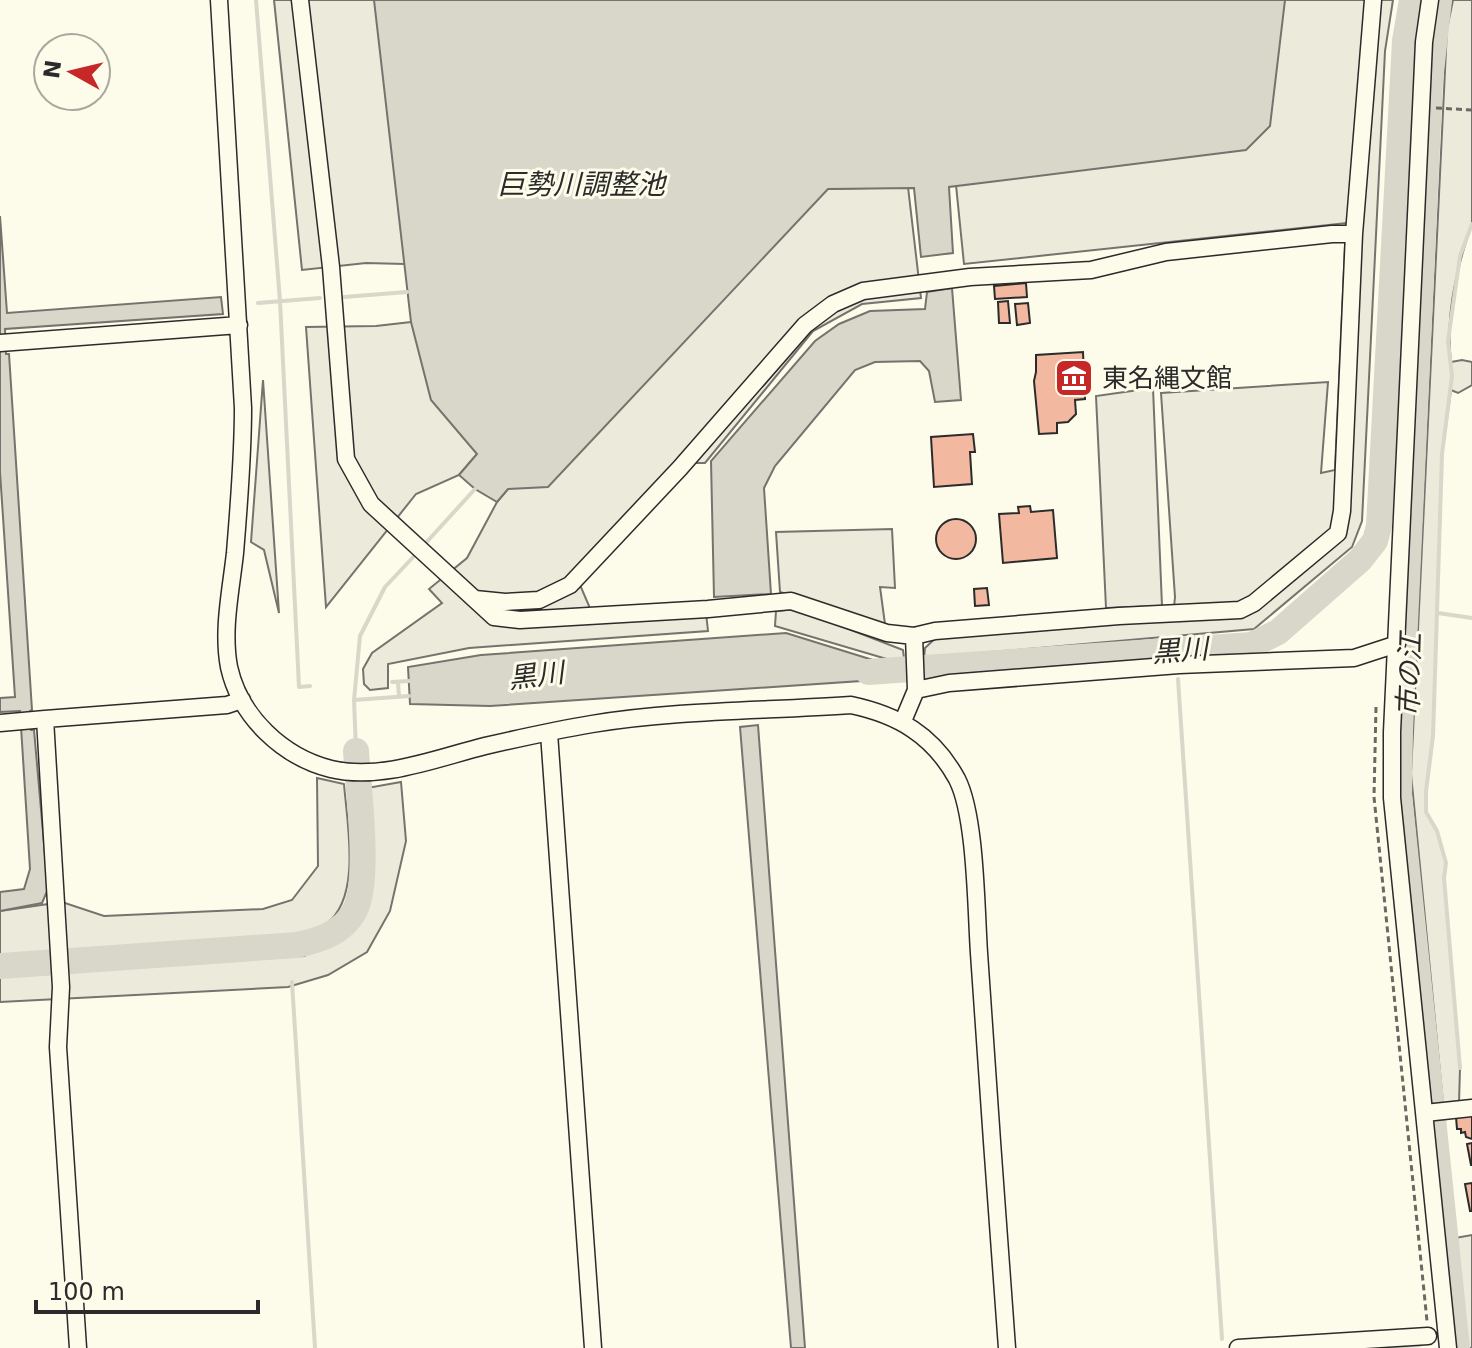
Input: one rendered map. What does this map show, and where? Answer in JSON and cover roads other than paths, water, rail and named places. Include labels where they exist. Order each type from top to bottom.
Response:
[{"type":"street","points":[[219,0],[242,367],[243,454],[227,629],[230,668],[242,700],[274,742],[332,770],[399,768],[594,724],[677,715],[851,705],[903,721],[930,742],[957,780],[966,805],[1007,1348]]},
{"type":"street","points":[[300,0],[331,267],[346,459],[371,504],[494,617],[520,620],[791,601],[887,633],[914,636],[935,631],[1119,612],[1240,610],[1254,603],[1338,533],[1342,511],[1354,234],[1373,0]]},
{"type":"street","points":[[1430,0],[1424,42],[1420,123],[1392,732],[1392,798],[1448,1348]]},
{"type":"street","points":[[475,599],[505,602],[539,600],[570,585],[680,468],[805,325],[833,304],[863,291],[970,277],[1091,270],[1166,252],[1354,234]]},
{"type":"street","points":[[5,342],[239,325]]},
{"type":"street","points":[[903,721],[916,690],[914,636]]},
{"type":"street","points":[[916,690],[949,683],[1179,665],[1354,658],[1397,644]]},
{"type":"street","points":[[7,722],[227,705],[242,700]]},
{"type":"street","points":[[40,720],[59,938],[61,987],[58,1047],[78,1348]]},
{"type":"street","points":[[549,733],[593,1348]]},
{"type":"street","points":[[1425,1113],[1464,1109]]},
{"type":"street","points":[[1238,1348],[1428,1336]]},
{"type":"water","name":"巨勢川調整池","points":[[374,0],[1285,0],[1270,126],[1246,150],[949,187],[953,253],[921,257],[914,188],[828,189],[548,487],[508,489],[497,502],[459,475],[477,454],[431,400],[411,322]]},
{"type":"water","points":[[0,216],[7,313],[221,297],[223,314],[5,329],[31,730],[34,730],[48,889],[42,903],[0,911],[0,892],[24,889],[30,869],[20,711],[0,712],[0,698],[15,697],[0,472]]},
{"type":"water","points":[[952,288],[961,400],[935,402],[929,371],[920,361],[875,362],[855,370],[775,466],[764,488],[771,594],[714,597],[711,461],[815,341],[839,324],[870,311],[925,309],[927,292]]},
{"type":"water","points":[[786,633],[889,665],[901,664],[905,678],[490,706],[410,704],[408,667],[481,655]]},
{"type":"water","points":[[758,725],[805,1348],[791,1348],[740,727]]},
{"type":"waterway","points":[[256,0],[280,301],[299,687],[310,686]]},
{"type":"waterway","name":"黒川","points":[[868,672],[1252,645],[1278,632],[1360,560],[1375,541],[1379,526],[1405,41],[1412,0]]},
{"type":"waterway","name":"市の江","points":[[1444,0],[1435,81],[1404,794],[1462,1348]]},
{"type":"waterway","points":[[1460,1068],[1444,878],[1446,863],[1437,831],[1426,812],[1426,791],[1433,736],[1442,454],[1452,376],[1448,341],[1460,256],[1472,224]]},
{"type":"waterway","points":[[344,297],[407,292]]},
{"type":"waterway","points":[[258,303],[320,298]]},
{"type":"waterway","points":[[423,546],[475,489]]},
{"type":"waterway","points":[[354,700],[360,636],[385,587],[417,553]]},
{"type":"waterway","points":[[1438,613],[1472,618]]},
{"type":"waterway","points":[[1178,679],[1222,1339]]},
{"type":"waterway","points":[[392,682],[409,681]]},
{"type":"waterway","points":[[398,682],[399,697]]},
{"type":"waterway","points":[[356,751],[354,700],[409,696]]},
{"type":"waterway","name":"黒川","points":[[0,966],[297,945],[337,930],[354,912],[362,880],[356,751]]},
{"type":"waterway","points":[[292,982],[315,1348]]},
{"type":"waterway","points":[[1372,1348],[1420,1345]]},
{"type":"place","name":"東名縄文館","points":[[1074,378]]}]
